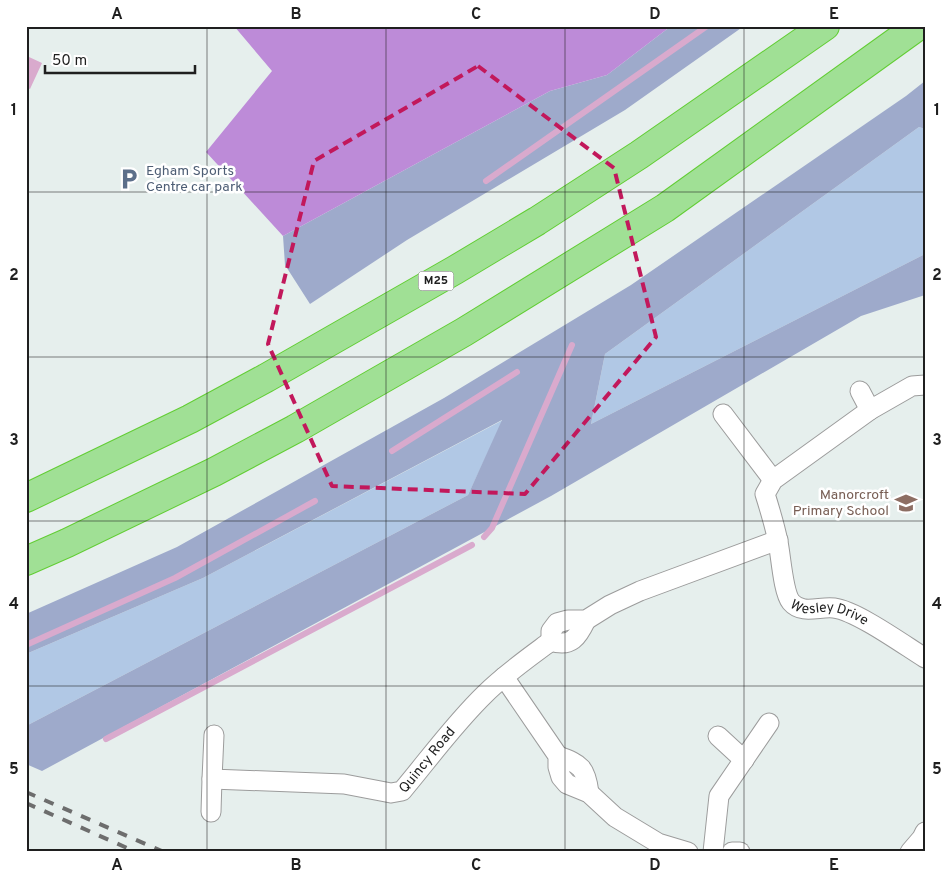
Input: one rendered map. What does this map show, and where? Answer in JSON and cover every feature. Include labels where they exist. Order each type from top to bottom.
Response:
[{"type":"highway","name":"M25","points":[[26,498],[181,423],[266,378],[455,270],[537,221],[638,155],[825,26]]},
{"type":"highway","points":[[26,561],[67,544],[214,472],[295,429],[464,332],[665,208],[896,44],[918,26]]},
{"type":"street","points":[[723,414],[773,480],[870,410],[912,386],[925,385]]},
{"type":"street","points":[[860,391],[870,410]]},
{"type":"street","name":"Wesley Drive","points":[[773,480],[765,494],[778,540],[785,592],[791,602],[798,608],[810,610],[835,608],[856,616],[925,658]]},
{"type":"street","name":"Quincy Road","points":[[212,779],[344,784],[391,793],[402,792],[463,717],[504,676],[551,641],[560,644],[571,642],[580,634],[586,620],[610,605],[640,591],[778,540]]},
{"type":"street","points":[[504,676],[558,756],[572,761],[583,769],[587,777],[589,793],[615,817],[655,848],[688,852]]},
{"type":"street","points":[[713,852],[719,796],[769,723]]},
{"type":"street","points":[[211,812],[214,735]]},
{"type":"street","points":[[718,736],[744,760]]},
{"type":"street","points":[[910,852],[925,832]]},
{"type":"street","points":[[732,852],[740,852]]},
{"type":"highlighted area","points":[[478,66],[614,168],[656,337],[525,494],[332,486],[268,344],[314,161]]},
{"type":"shaded area","points":[[234,26],[671,26],[607,75],[550,91],[283,236],[206,152],[272,71]]},
{"type":"shaded area","points":[[671,26],[744,26],[625,110],[407,240],[310,304],[285,265],[283,236],[550,91],[607,75]]},
{"type":"shaded area","points":[[29,57],[42,63],[30,89],[26,89],[26,63]]},
{"type":"shaded area","points":[[925,81],[925,129],[919,127],[605,354],[591,424],[925,254],[925,295],[861,316],[551,496],[42,771],[26,764],[26,726],[468,495],[502,420],[203,578],[26,654],[26,614],[177,547],[444,398],[631,285]]},
{"type":"shaded area","points":[[919,127],[925,129],[925,254],[591,424],[605,354]]},
{"type":"shaded area","points":[[503,420],[468,495],[26,726],[26,654],[203,578]]},
{"type":"waterway","points":[[486,181],[707,26]]},
{"type":"waterway","points":[[484,537],[492,528],[572,345]]},
{"type":"waterway","points":[[392,451],[517,372]]},
{"type":"waterway","points":[[26,645],[175,578],[315,501]]},
{"type":"waterway","points":[[106,739],[472,545]]},
{"type":"railway","points":[[26,792],[164,852]]},
{"type":"railway","points":[[26,803],[136,852]]},
{"type":"place","name":"Egham Sports Centre car park","points":[[129,179]]},
{"type":"place","name":"Manorcroft Primary School","points":[[906,503]]}]
